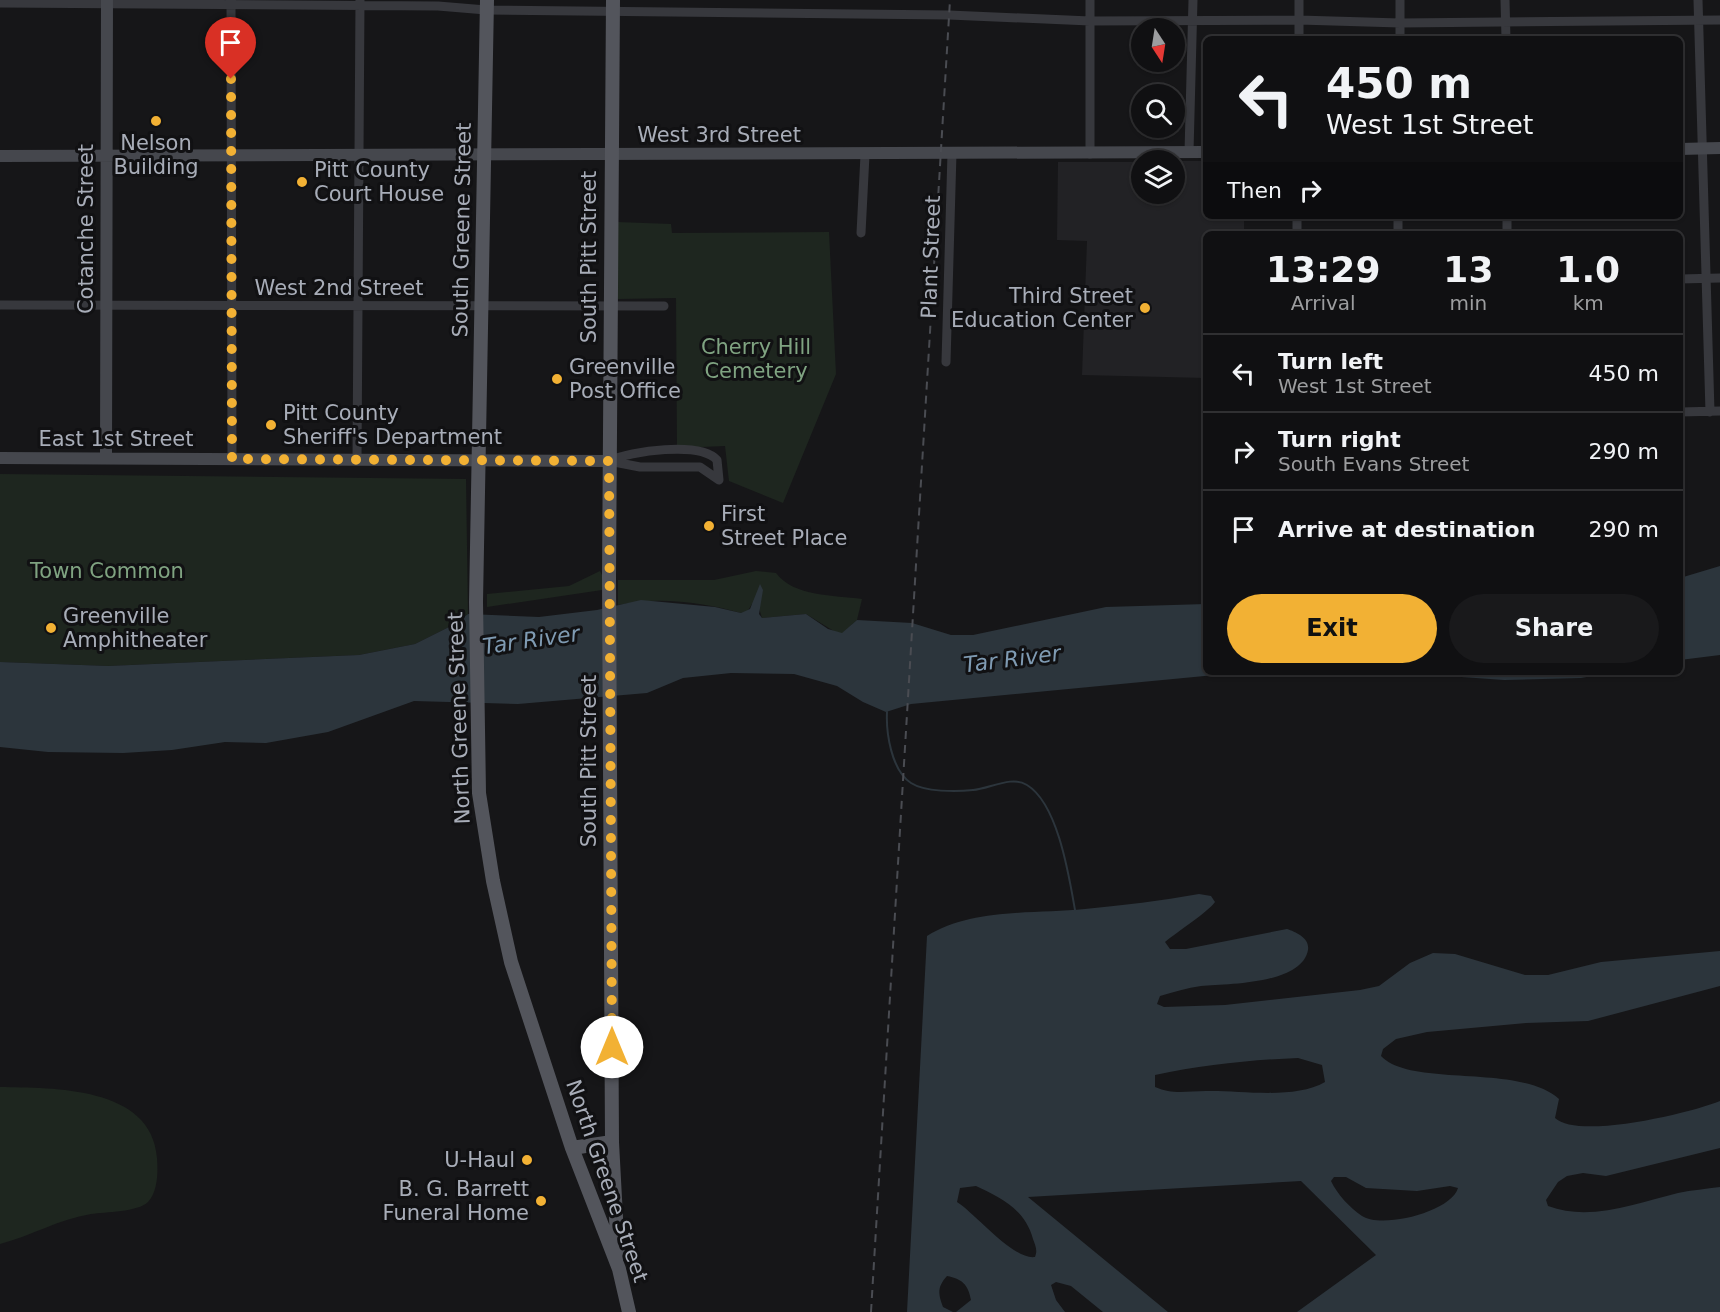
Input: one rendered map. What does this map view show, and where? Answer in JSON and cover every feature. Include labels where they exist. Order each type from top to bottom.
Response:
[{"type":"main road","name":"South Greene Street","points":[[479,461],[487,5]]},
{"type":"main road","name":"South Pitt Street","points":[[613,6],[610,154],[609,582],[612,1142],[619,1269]]},
{"type":"main road","name":"North Greene Street","points":[[479,461],[476,602],[479,793],[499,914],[511,962],[572,1148],[619,1269],[629,1312]]},
{"type":"main road","points":[[572,1148],[612,1142]]},
{"type":"street","points":[[1090,0],[1090,154]]},
{"type":"street","points":[[1189,152],[1193,0]]},
{"type":"street","points":[[1299,0],[1299,36]]},
{"type":"street","points":[[1400,0],[1400,36]]},
{"type":"street","points":[[1505,0],[1506,36]]},
{"type":"street","points":[[1698,0],[1710,411]]},
{"type":"street","points":[[0,3],[231,2],[613,6],[1090,21],[1299,20],[1400,23],[1506,20],[1720,20]]},
{"type":"street","points":[[231,2],[232,459]]},
{"type":"street","name":"Cotanche Street","points":[[106,458],[107,3]]},
{"type":"street","points":[[357,460],[360,3]]},
{"type":"street","points":[[1683,149],[1720,148]]},
{"type":"street","name":"West 3rd Street","points":[[0,156],[864,155],[1203,152]]},
{"type":"street","name":"Plant Street","points":[[945,362],[952,153]]},
{"type":"street","points":[[861,233],[864,155]]},
{"type":"street","points":[[1683,279],[1720,278]]},
{"type":"street","name":"West 2nd Street","points":[[0,304],[358,307],[664,306]]},
{"type":"street","points":[[1683,412],[1720,411]]},
{"type":"street","points":[[660,451],[661,466]]},
{"type":"street","points":[[705,451],[717,460],[719,480],[702,468],[627,465],[609,461],[624,454],[705,451]]},
{"type":"street","points":[[702,468],[713,456]]},
{"type":"street","name":"East 1st Street","points":[[0,458],[609,461]]},
{"type":"shaded area","name":"Third Street Education Center","points":[[1185,161],[1203,161],[1203,219],[1244,219],[1244,231],[1203,231],[1203,378],[1082,375],[1087,241],[1057,240],[1058,162],[1131,162],[1131,204],[1185,204]]},
{"type":"green space","name":"Cherry Hill Cemetery","points":[[617,222],[671,224],[672,233],[829,232],[836,374],[783,503],[729,481],[725,446],[677,448],[676,298],[618,299]]},
{"type":"green space","name":"Town Common","points":[[0,474],[466,479],[468,614],[453,625],[415,644],[359,655],[108,666],[0,662]]},
{"type":"green space","points":[[600,571],[604,579],[602,590],[487,607],[487,594],[569,586]]},
{"type":"green space","points":[[756,571],[776,573],[793,587],[815,594],[862,599],[857,620],[843,633],[837,633],[806,614],[762,618],[759,608],[752,604],[747,612],[741,613],[680,602],[648,601],[618,605],[618,580],[714,580]]},
{"type":"green space","points":[[0,1087],[46,1088],[96,1096],[119,1104],[138,1117],[151,1134],[157,1158],[156,1187],[148,1202],[129,1210],[79,1216],[0,1244]]},
{"type":"water","points":[[1720,566],[1720,655],[1683,660],[1683,577]]},
{"type":"water","name":"Tar River","points":[[760,584],[763,590],[759,614],[762,618],[806,614],[828,629],[842,633],[857,620],[912,623],[951,635],[973,635],[1106,607],[1203,604],[1203,675],[1215,675],[911,704],[886,712],[863,702],[837,686],[794,674],[731,673],[683,678],[647,693],[518,704],[414,701],[328,732],[266,743],[225,742],[172,750],[123,753],[48,752],[0,747],[0,662],[108,666],[359,655],[415,644],[453,625],[468,614],[539,617],[597,610],[641,600],[715,607],[741,613],[750,609]]},
{"type":"water","points":[[1278,675],[1362,675],[1320,677]]},
{"type":"water","points":[[1433,675],[1598,675],[1581,678],[1504,680]]},
{"type":"water","points":[[1199,894],[1211,896],[1215,902],[1165,942],[1170,949],[1186,949],[1287,929],[1305,939],[1308,950],[1303,961],[1293,970],[1279,976],[1246,983],[1201,986],[1160,996],[1157,1004],[1164,1007],[1225,1005],[1360,990],[1379,986],[1410,963],[1433,953],[1455,954],[1525,975],[1548,975],[1601,962],[1720,951],[1720,986],[1588,1021],[1526,1023],[1427,1032],[1396,1039],[1383,1049],[1381,1056],[1396,1066],[1416,1071],[1493,1078],[1541,1088],[1559,1099],[1555,1118],[1568,1124],[1586,1126],[1635,1122],[1685,1112],[1720,1101],[1720,1148],[1606,1176],[1583,1173],[1567,1176],[1558,1182],[1546,1200],[1548,1206],[1564,1210],[1597,1212],[1678,1193],[1720,1187],[1720,1312],[1297,1312],[1376,1255],[1301,1181],[1028,1197],[1168,1312],[1103,1312],[1071,1286],[1056,1282],[1051,1285],[1056,1300],[1065,1312],[956,1312],[971,1300],[970,1294],[964,1283],[947,1276],[941,1284],[939,1294],[943,1307],[953,1312],[907,1312],[927,936],[944,927],[983,916],[1085,909]],"holes":[[[1298,1058],[1322,1065],[1325,1082],[1298,1091],[1267,1093],[1174,1092],[1155,1087],[1155,1075],[1226,1063]],[[1334,1177],[1346,1177],[1366,1188],[1417,1191],[1450,1186],[1458,1188],[1453,1197],[1430,1211],[1399,1219],[1372,1220],[1357,1213],[1348,1205],[1331,1181]],[[976,1186],[1003,1200],[1018,1212],[1029,1229],[1036,1248],[1035,1257],[1026,1256],[1006,1244],[957,1202],[960,1188]]]},
{"type":"waterway","points":[[887,712],[889,740],[894,760],[904,777],[911,783],[932,790],[958,791],[1014,781],[1027,785],[1038,794],[1047,808],[1060,842],[1075,910]]},
{"type":"railway","points":[[871,1312],[950,0]]},
{"type":"place","name":"Nelson Building","points":[[156,121]]},
{"type":"place","name":"Pitt County Court House","points":[[302,182]]},
{"type":"place","name":"Third Street Education Center","points":[[1145,308]]},
{"type":"place","name":"Greenville Post Office","points":[[557,379]]},
{"type":"place","name":"Pitt County Sheriff's Department","points":[[271,425]]},
{"type":"place","name":"First Street Place","points":[[709,526]]},
{"type":"place","name":"Greenville Amphitheater","points":[[51,628]]},
{"type":"place","name":"U-Haul","points":[[527,1160]]},
{"type":"place","name":"B. G. Barrett Funeral Home","points":[[541,1201]]},
{"type":"route","points":[[231,79],[232,459],[609,461],[612,1047]]}]
